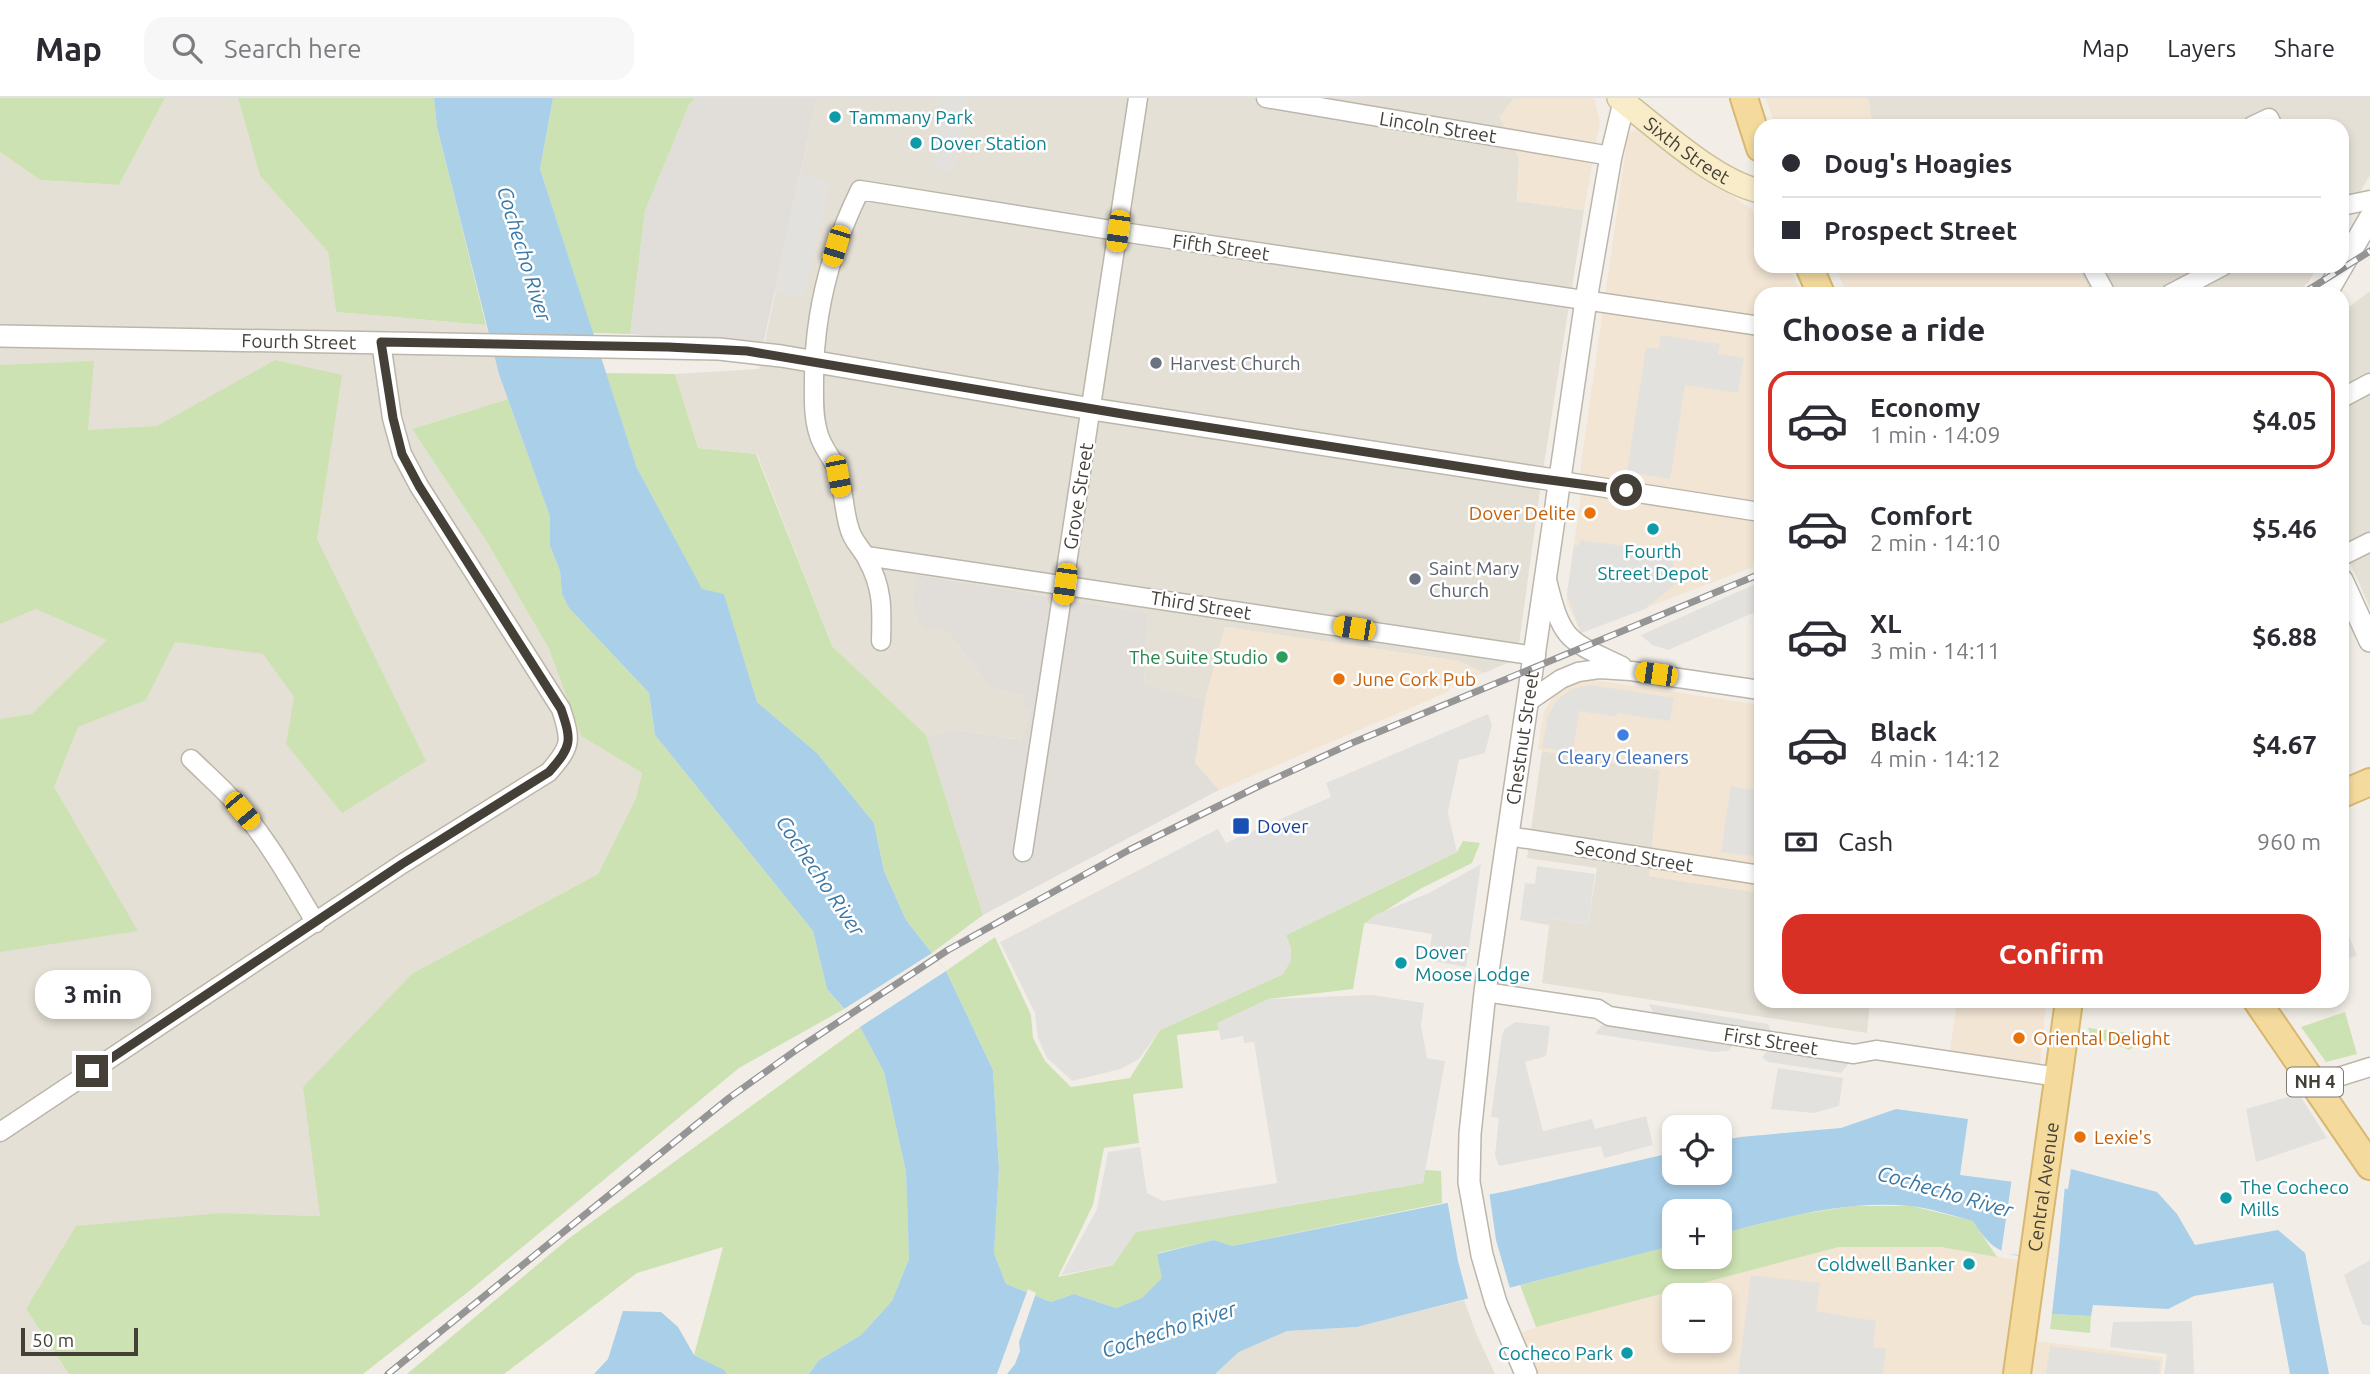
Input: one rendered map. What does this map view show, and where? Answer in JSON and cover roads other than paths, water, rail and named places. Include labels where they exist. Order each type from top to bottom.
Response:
[{"type":"main road","points":[[1744,98],[1754,129]]},
{"type":"main road","name":"Sixth Street","points":[[1623,99],[1718,173],[1744,188],[1754,190]]},
{"type":"main road","points":[[2349,791],[2370,782]]},
{"type":"main road","name":"Central Avenue","points":[[2017,1374],[2068,1008]]},
{"type":"main road","name":"NH 4","points":[[2262,1008],[2370,1166]]},
{"type":"street","name":"Grove Street","points":[[1023,852],[1138,98]]},
{"type":"street","name":"Lincoln Street","points":[[1266,98],[1611,156]]},
{"type":"street","name":"Chestnut Street","points":[[1526,1374],[1482,1255],[1469,1182],[1470,1134],[1485,992],[1561,481],[1577,299],[1623,99]]},
{"type":"street","name":"Fifth Street","points":[[813,362],[829,268],[843,225],[860,190],[1754,325]]},
{"type":"street","points":[[2349,204],[2370,200]]},
{"type":"street","points":[[2349,254],[2370,218]]},
{"type":"street","points":[[2183,287],[2210,273]]},
{"type":"street","name":"Fourth Street","points":[[0,336],[719,349],[1754,511]]},
{"type":"street","points":[[0,1132],[402,864],[549,772],[567,750],[568,737],[561,709],[419,486],[402,454],[393,418],[381,342]]},
{"type":"street","points":[[813,362],[817,431],[838,476],[849,529],[856,546],[866,555],[878,580],[883,601],[881,641]]},
{"type":"street","points":[[2349,394],[2370,383]]},
{"type":"street","points":[[2349,552],[2370,542]]},
{"type":"street","name":"Third Street","points":[[866,555],[1535,656]]},
{"type":"street","points":[[1546,580],[1556,616],[1572,641],[1631,671]]},
{"type":"street","points":[[2349,595],[2370,641]]},
{"type":"street","points":[[1529,701],[1561,679],[1578,672],[1599,669],[1631,671],[1754,689]]},
{"type":"street","points":[[191,759],[231,798],[252,824],[281,863],[316,923]]},
{"type":"street","name":"Second Street","points":[[1508,836],[1754,874]]},
{"type":"street","name":"First Street","points":[[1485,992],[1598,1009],[1609,1016],[1854,1054],[1876,1050],[2058,1077]]},
{"type":"street","points":[[2316,1084],[2370,1067]]},
{"type":"water","name":"Cochecho River","points":[[434,98],[553,98],[540,169],[637,468],[702,589],[724,594],[757,702],[817,753],[874,823],[884,871],[906,920],[946,971],[993,1070],[999,1169],[994,1253],[1006,1284],[1051,1302],[1074,1294],[1116,1308],[1142,1298],[1162,1278],[1157,1254],[1214,1240],[1232,1246],[1512,1190],[1662,1155],[1662,1185],[1732,1185],[1732,1139],[1841,1128],[1896,1109],[1968,1119],[1960,1175],[2068,1189],[2071,1169],[2157,1192],[2177,1214],[2195,1245],[2278,1230],[2305,1253],[2329,1374],[2290,1374],[2273,1283],[2194,1296],[2168,1309],[2093,1305],[2091,1316],[2052,1314],[2058,1260],[2018,1256],[1999,1250],[1973,1221],[1926,1208],[1886,1205],[1814,1212],[1732,1231],[1732,1199],[1662,1199],[1662,1248],[1357,1327],[1287,1331],[1239,1352],[1215,1374],[809,1374],[819,1360],[861,1335],[892,1301],[909,1259],[906,1172],[884,1072],[860,1027],[827,989],[813,931],[655,735],[649,693],[569,608],[562,594],[560,571],[550,546],[550,517],[499,374],[437,127]]},
{"type":"water","points":[[623,1311],[661,1312],[678,1327],[694,1355],[727,1374],[594,1374],[608,1359]]},
{"type":"railway","points":[[2349,264],[2370,251]]},
{"type":"railway","points":[[2313,287],[2335,273]]},
{"type":"railway","points":[[388,1374],[729,1098],[799,1048],[948,950],[1129,850],[1259,786],[1352,743],[1754,576]]},
{"type":"place","name":"Tammany Park","points":[[835,117]]},
{"type":"place","name":"Dover Station","points":[[916,143]]},
{"type":"place","name":"Harvest Church","points":[[1156,363]]},
{"type":"place","name":"Dover Delite","points":[[1590,513]]},
{"type":"place","name":"Fourth Street Depot","points":[[1653,529]]},
{"type":"place","name":"Saint Mary Church","points":[[1415,579]]},
{"type":"place","name":"The Suite Studio","points":[[1282,657]]},
{"type":"place","name":"June Cork Pub","points":[[1339,679]]},
{"type":"place","name":"Cleary Cleaners","points":[[1623,735]]},
{"type":"place","name":"Dover","points":[[1241,826]]},
{"type":"place","name":"Dover Moose Lodge","points":[[1401,963]]},
{"type":"place","name":"Oriental Delight","points":[[2019,1038]]},
{"type":"place","name":"Lexie's","points":[[2080,1137]]},
{"type":"place","name":"The Cocheco Mills","points":[[2226,1198]]},
{"type":"place","name":"Coldwell Banker","points":[[1969,1264]]},
{"type":"place","name":"Cocheco Park","points":[[1627,1353]]}]
